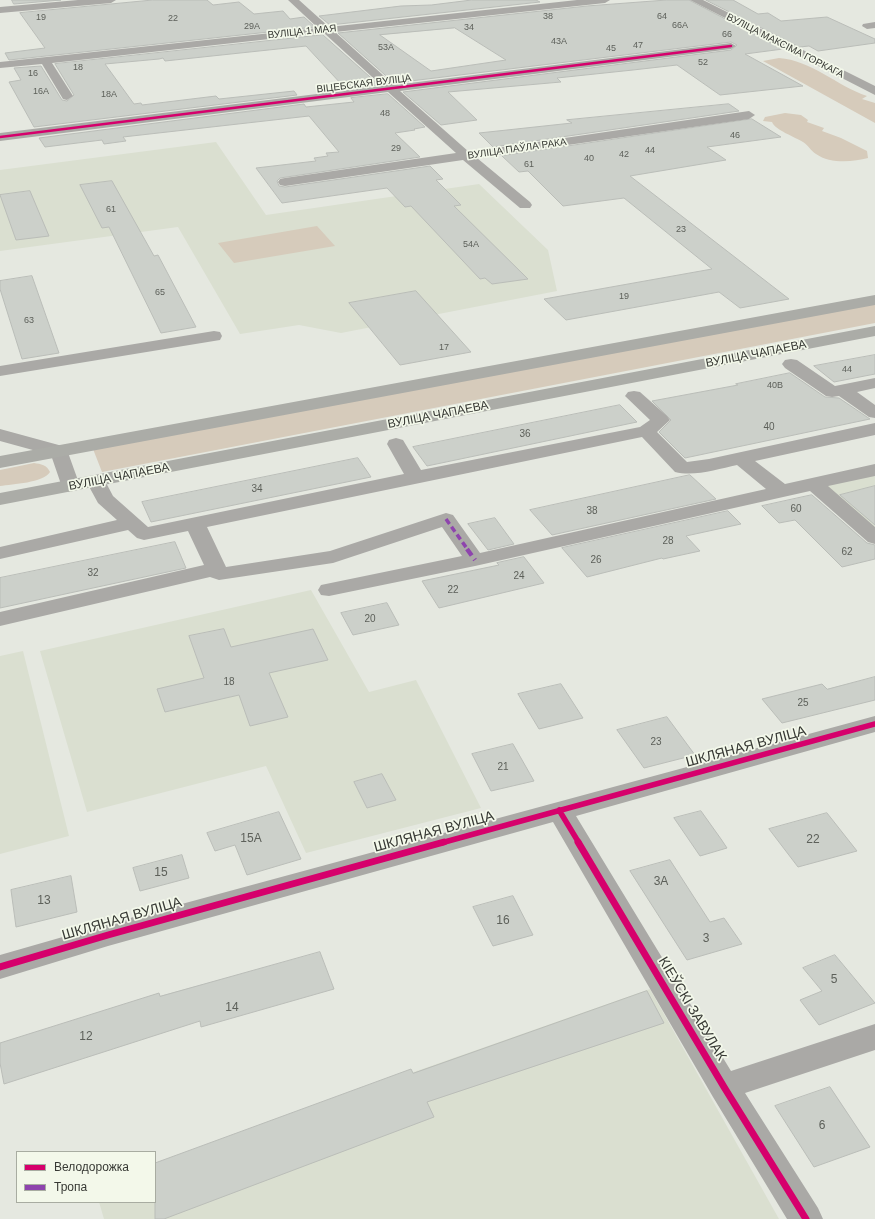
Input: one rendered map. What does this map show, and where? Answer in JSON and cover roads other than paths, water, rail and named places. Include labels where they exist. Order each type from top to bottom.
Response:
[{"type":"main road","points":[[0,462],[875,300]]},
{"type":"main road","name":"ВУЛІЦА ЧАПАЕВА","points":[[0,499],[875,331]]},
{"type":"street","points":[[0,10],[110,0]]},
{"type":"street","points":[[293,0],[466,156],[525,205]]},
{"type":"street","name":"ВУЛІЦА 1 МАЯ","points":[[0,65],[605,0]]},
{"type":"street","name":"ВУЛІЦА МАКСІМА ГОРКАГА","points":[[695,0],[875,91]]},
{"type":"street","name":"ВІЦЕБСКАЯ ВУЛІЦА","points":[[0,137],[731,46]]},
{"type":"street","points":[[45,60],[67,96]]},
{"type":"street","name":"ВУЛІЦА ПАЎЛА РАКА","points":[[285,182],[750,116]]},
{"type":"street","points":[[0,371],[214,336]]},
{"type":"street","points":[[791,364],[832,392],[875,383]]},
{"type":"street","points":[[842,390],[875,414]]},
{"type":"street","points":[[96,481],[105,499],[144,534],[646,431],[661,420],[634,396]]},
{"type":"street","points":[[646,431],[682,468],[709,466],[740,458],[873,432]]},
{"type":"street","points":[[0,435],[59,451],[70,486]]},
{"type":"street","points":[[396,444],[416,477]]},
{"type":"street","points":[[740,458],[780,490]]},
{"type":"street","points":[[329,590],[474,560],[780,490],[875,470]]},
{"type":"street","points":[[813,483],[875,538]]},
{"type":"street","points":[[195,524],[219,574],[333,557],[446,519],[474,560]]},
{"type":"street","points":[[0,553],[132,523]]},
{"type":"street","points":[[0,619],[216,569]]},
{"type":"street","name":"ШКЛЯНАЯ ВУЛІЦА","points":[[0,967],[108,935],[875,724]]},
{"type":"street","name":"КІЕЎСКІ ЗАВУЛАК","points":[[559,810],[724,1087],[806,1219]]},
{"type":"street","points":[[724,1087],[875,1037]]}]
